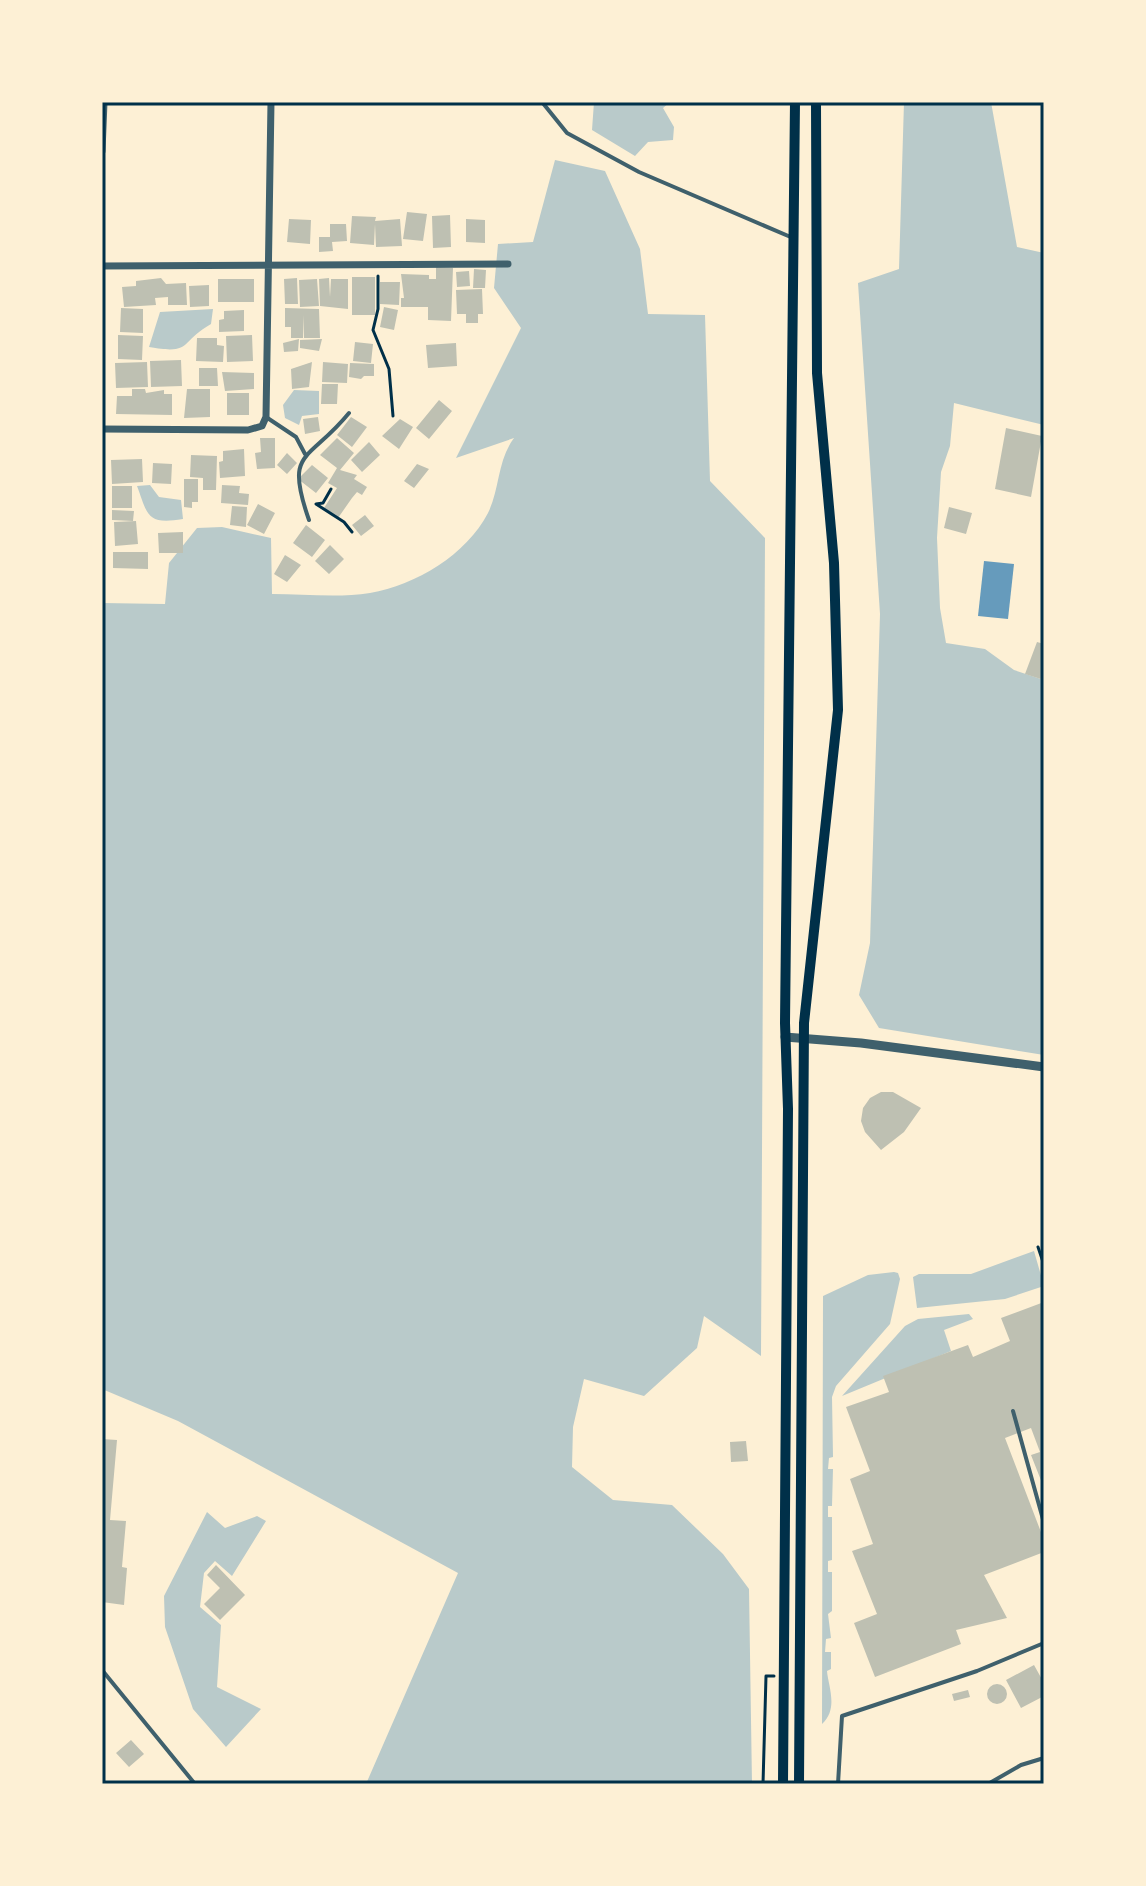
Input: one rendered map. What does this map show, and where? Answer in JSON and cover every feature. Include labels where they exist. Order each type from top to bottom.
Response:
[{"type":"main road","points":[[783,1784],[788,1109],[785,1037],[795,102]]},
{"type":"main road","points":[[799,1784],[804,1038],[838,710],[834,563],[817,373],[816,102]]},
{"type":"street","points":[[102,151],[104,102]]},
{"type":"street","points":[[102,429],[248,430],[262,426],[266,417],[271,102]]},
{"type":"street","points":[[102,266],[508,264]]},
{"type":"street","points":[[785,1037],[1044,1067]]},
{"type":"lane","points":[[542,102],[567,133],[627,165],[794,238]]},
{"type":"lane","points":[[309,520],[297,484],[297,470],[305,454],[330,435],[349,413]]},
{"type":"lane","points":[[266,417],[296,437],[305,454]]},
{"type":"lane","points":[[1013,1411],[1044,1523]]},
{"type":"lane","points":[[838,1784],[842,1716],[977,1671],[1044,1643]]},
{"type":"lane","points":[[102,1670],[195,1784]]},
{"type":"lane","points":[[988,1784],[1021,1765],[1044,1758]]},
{"type":"path","points":[[379,265],[378,309],[373,330],[389,369],[393,416]]},
{"type":"path","points":[[304,506],[323,503],[331,489]]},
{"type":"path","points":[[316,504],[344,522],[352,532]]},
{"type":"path","points":[[1038,1247],[1044,1265]]},
{"type":"path","points":[[763,1784],[766,1676]]},
{"type":"shaded area","points":[[594,102],[670,102],[663,108],[674,127],[673,140],[648,142],[635,156],[592,130]]},
{"type":"shaded area","points":[[904,102],[991,102],[1017,247],[1044,253],[1044,425],[954,403],[950,446],[941,472],[937,538],[940,608],[946,643],[985,649],[1014,670],[1044,680],[1044,1055],[879,1028],[859,995],[870,943],[880,614],[858,283],[899,269]]},
{"type":"shaded area","points":[[555,160],[605,171],[640,249],[648,314],[705,315],[710,481],[765,538],[761,1356],[704,1316],[697,1348],[644,1396],[584,1379],[573,1427],[572,1467],[613,1500],[672,1505],[723,1554],[749,1589],[752,1784],[366,1784],[458,1573],[178,1421],[102,1389],[102,603],[165,604],[169,563],[197,528],[222,527],[271,538],[272,594],[346,595],[387,589],[438,566],[467,542],[488,513],[504,456],[514,438],[456,458],[521,328],[494,288],[498,244],[533,242]]},
{"type":"shaded area","points":[[213,309],[211,324],[180,348],[149,347],[160,312]]},
{"type":"shaded area","points":[[294,390],[319,391],[319,414],[302,416],[299,425],[285,418],[283,405]]},
{"type":"shaded area","points":[[150,485],[159,497],[181,500],[183,519],[162,520],[150,516],[137,486]]},
{"type":"shaded area","points":[[1034,1251],[1044,1286],[1005,1299],[917,1308],[913,1277],[919,1274],[971,1274]]},
{"type":"shaded area","points":[[894,1272],[900,1279],[890,1324],[836,1386],[832,1397],[833,1457],[829,1458],[828,1469],[833,1469],[832,1506],[828,1506],[828,1517],[832,1517],[832,1560],[828,1561],[828,1572],[832,1572],[832,1611],[828,1614],[831,1638],[826,1639],[825,1652],[831,1652],[831,1669],[827,1671],[831,1704],[822,1724],[823,1296],[868,1275]]},
{"type":"shaded area","points":[[969,1314],[973,1319],[944,1330],[951,1351],[842,1396],[905,1326],[918,1319]]},
{"type":"shaded area","points":[[207,1512],[225,1528],[257,1516],[266,1521],[232,1576],[215,1561],[204,1573],[200,1607],[221,1625],[217,1687],[261,1709],[226,1747],[193,1709],[165,1627],[164,1596]]},
{"type":"water","points":[[984,561],[1014,564],[1008,619],[978,616]]},
{"type":"building","points":[[407,212],[427,214],[423,241],[403,239]]},
{"type":"building","points":[[450,215],[451,247],[433,248],[432,216]]},
{"type":"building","points":[[352,216],[376,217],[375,221],[400,219],[402,246],[376,247],[375,224],[374,245],[350,243]]},
{"type":"building","points":[[289,219],[311,220],[310,244],[287,242]]},
{"type":"building","points":[[466,219],[485,220],[485,243],[466,242]]},
{"type":"building","points":[[330,224],[346,224],[347,241],[332,242],[333,251],[319,252],[319,237],[330,237]]},
{"type":"building","points":[[436,267],[453,268],[451,321],[428,320],[428,307],[401,307],[401,298],[404,298],[401,274],[429,275],[429,279],[436,279]]},
{"type":"building","points":[[474,269],[486,270],[485,288],[473,288]]},
{"type":"building","points":[[469,271],[470,286],[457,287],[456,272]]},
{"type":"building","points":[[352,277],[375,277],[375,315],[352,315]]},
{"type":"building","points":[[161,278],[166,284],[186,283],[187,305],[168,305],[168,297],[155,298],[156,305],[124,307],[122,287],[136,286],[136,281]]},
{"type":"building","points":[[297,278],[298,304],[285,304],[284,279]]},
{"type":"building","points":[[329,278],[330,297],[331,279],[348,279],[348,309],[320,306],[319,279]]},
{"type":"building","points":[[218,279],[254,279],[254,302],[218,302]]},
{"type":"building","points":[[317,279],[319,306],[300,307],[299,280]]},
{"type":"building","points":[[380,282],[400,282],[399,305],[380,304]]},
{"type":"building","points":[[209,285],[209,306],[190,307],[189,286]]},
{"type":"building","points":[[482,289],[483,314],[478,314],[478,323],[466,323],[466,314],[457,314],[456,290]]},
{"type":"building","points":[[384,307],[398,310],[394,330],[380,327]]},
{"type":"building","points":[[121,308],[143,309],[143,333],[120,332]]},
{"type":"building","points":[[285,308],[319,309],[320,338],[304,338],[303,315],[303,338],[291,338],[291,327],[285,327]]},
{"type":"building","points":[[244,310],[244,331],[219,332],[219,320],[224,319],[224,311]]},
{"type":"building","points":[[118,335],[143,336],[142,360],[118,359]]},
{"type":"building","points":[[252,335],[253,361],[227,362],[226,336]]},
{"type":"building","points":[[197,338],[217,338],[217,345],[224,346],[223,362],[196,361]]},
{"type":"building","points":[[299,339],[298,351],[284,352],[283,343]]},
{"type":"building","points":[[322,339],[319,351],[300,348],[300,340]]},
{"type":"building","points":[[355,342],[373,344],[371,363],[353,361]]},
{"type":"building","points":[[456,343],[457,366],[428,368],[426,345]]},
{"type":"building","points":[[181,360],[182,386],[151,387],[150,361]]},
{"type":"building","points":[[147,362],[148,387],[116,388],[115,363]]},
{"type":"building","points":[[312,362],[309,387],[292,389],[291,369]]},
{"type":"building","points":[[323,362],[348,364],[347,383],[322,382]]},
{"type":"building","points":[[350,363],[374,364],[374,376],[361,379],[349,377]]},
{"type":"building","points":[[199,368],[217,368],[218,386],[199,386]]},
{"type":"building","points":[[222,372],[254,373],[254,389],[225,391]]},
{"type":"building","points":[[322,384],[338,384],[337,404],[321,404]]},
{"type":"building","points":[[132,389],[145,389],[146,393],[164,390],[164,394],[172,394],[172,415],[116,414],[117,396],[132,396]]},
{"type":"building","points":[[187,389],[210,389],[210,417],[184,418]]},
{"type":"building","points":[[227,393],[249,393],[249,415],[227,415]]},
{"type":"building","points":[[439,400],[452,411],[429,439],[416,428]]},
{"type":"building","points":[[318,417],[320,431],[305,434],[303,419]]},
{"type":"building","points":[[351,417],[367,427],[352,447],[337,435]]},
{"type":"building","points":[[400,419],[413,427],[399,449],[382,436]]},
{"type":"building","points":[[1006,428],[1042,436],[1031,497],[995,489]]},
{"type":"building","points":[[260,438],[275,438],[275,468],[257,469],[255,453],[261,452]]},
{"type":"building","points":[[337,438],[354,453],[340,470],[357,475],[354,479],[367,487],[362,495],[357,492],[338,518],[324,508],[337,488],[328,483],[337,468],[320,455]]},
{"type":"building","points":[[369,442],[380,455],[362,472],[351,460]]},
{"type":"building","points":[[244,449],[245,476],[220,478],[219,462],[223,461],[223,451]]},
{"type":"building","points":[[287,453],[297,463],[287,474],[277,465]]},
{"type":"building","points":[[191,455],[217,456],[216,490],[203,490],[203,478],[190,477]]},
{"type":"building","points":[[142,459],[143,482],[112,484],[111,460]]},
{"type":"building","points":[[153,463],[172,464],[171,484],[152,483]]},
{"type":"building","points":[[417,464],[429,469],[414,488],[404,481]]},
{"type":"building","points":[[312,465],[328,478],[316,493],[298,479]]},
{"type":"building","points":[[184,479],[198,479],[198,502],[192,502],[192,508],[184,507]]},
{"type":"building","points":[[222,485],[240,486],[239,493],[249,494],[248,505],[221,503]]},
{"type":"building","points":[[112,486],[132,486],[132,508],[112,508]]},
{"type":"building","points":[[258,504],[275,513],[264,534],[247,525]]},
{"type":"building","points":[[232,506],[247,507],[246,527],[230,525]]},
{"type":"building","points":[[949,507],[972,513],[966,534],[944,528]]},
{"type":"building","points":[[112,510],[134,511],[133,521],[112,520]]},
{"type":"building","points":[[365,515],[374,526],[361,536],[352,525]]},
{"type":"building","points":[[136,521],[138,544],[115,546],[114,522]]},
{"type":"building","points":[[306,525],[325,540],[312,557],[293,543]]},
{"type":"building","points":[[183,532],[183,553],[159,553],[158,533]]},
{"type":"building","points":[[330,545],[344,559],[329,574],[315,561]]},
{"type":"building","points":[[113,552],[148,552],[148,569],[113,568]]},
{"type":"building","points":[[285,555],[301,565],[287,582],[274,574]]},
{"type":"building","points":[[1037,642],[1044,644],[1044,680],[1025,674]]},
{"type":"building","points":[[881,1092],[893,1092],[921,1108],[904,1132],[881,1150],[865,1132],[861,1121],[863,1108],[870,1098]]},
{"type":"building","points":[[1044,1302],[1044,1488],[1031,1455],[1040,1452],[1031,1428],[1005,1438],[1044,1540],[1044,1552],[984,1575],[1007,1618],[956,1630],[961,1644],[875,1677],[854,1623],[877,1614],[852,1551],[873,1544],[850,1479],[870,1471],[846,1407],[889,1392],[883,1376],[968,1345],[973,1357],[1010,1341],[1001,1318]]},
{"type":"building","points":[[102,1439],[117,1440],[110,1520],[126,1521],[122,1567],[127,1568],[124,1605],[102,1602]]},
{"type":"building","points":[[746,1441],[748,1461],[731,1462],[730,1442]]},
{"type":"building","points":[[216,1565],[245,1595],[220,1620],[204,1604],[220,1588],[207,1575]]},
{"type":"building","points":[[1034,1665],[1044,1683],[1044,1696],[1021,1708],[1006,1680]]},
{"type":"building","points":[[997,1684],[1004,1687],[1007,1694],[1004,1701],[997,1704],[990,1701],[987,1694],[990,1687]]},
{"type":"building","points":[[968,1690],[970,1697],[954,1701],[952,1694]]},
{"type":"building","points":[[131,1740],[144,1754],[129,1767],[116,1753]]}]
